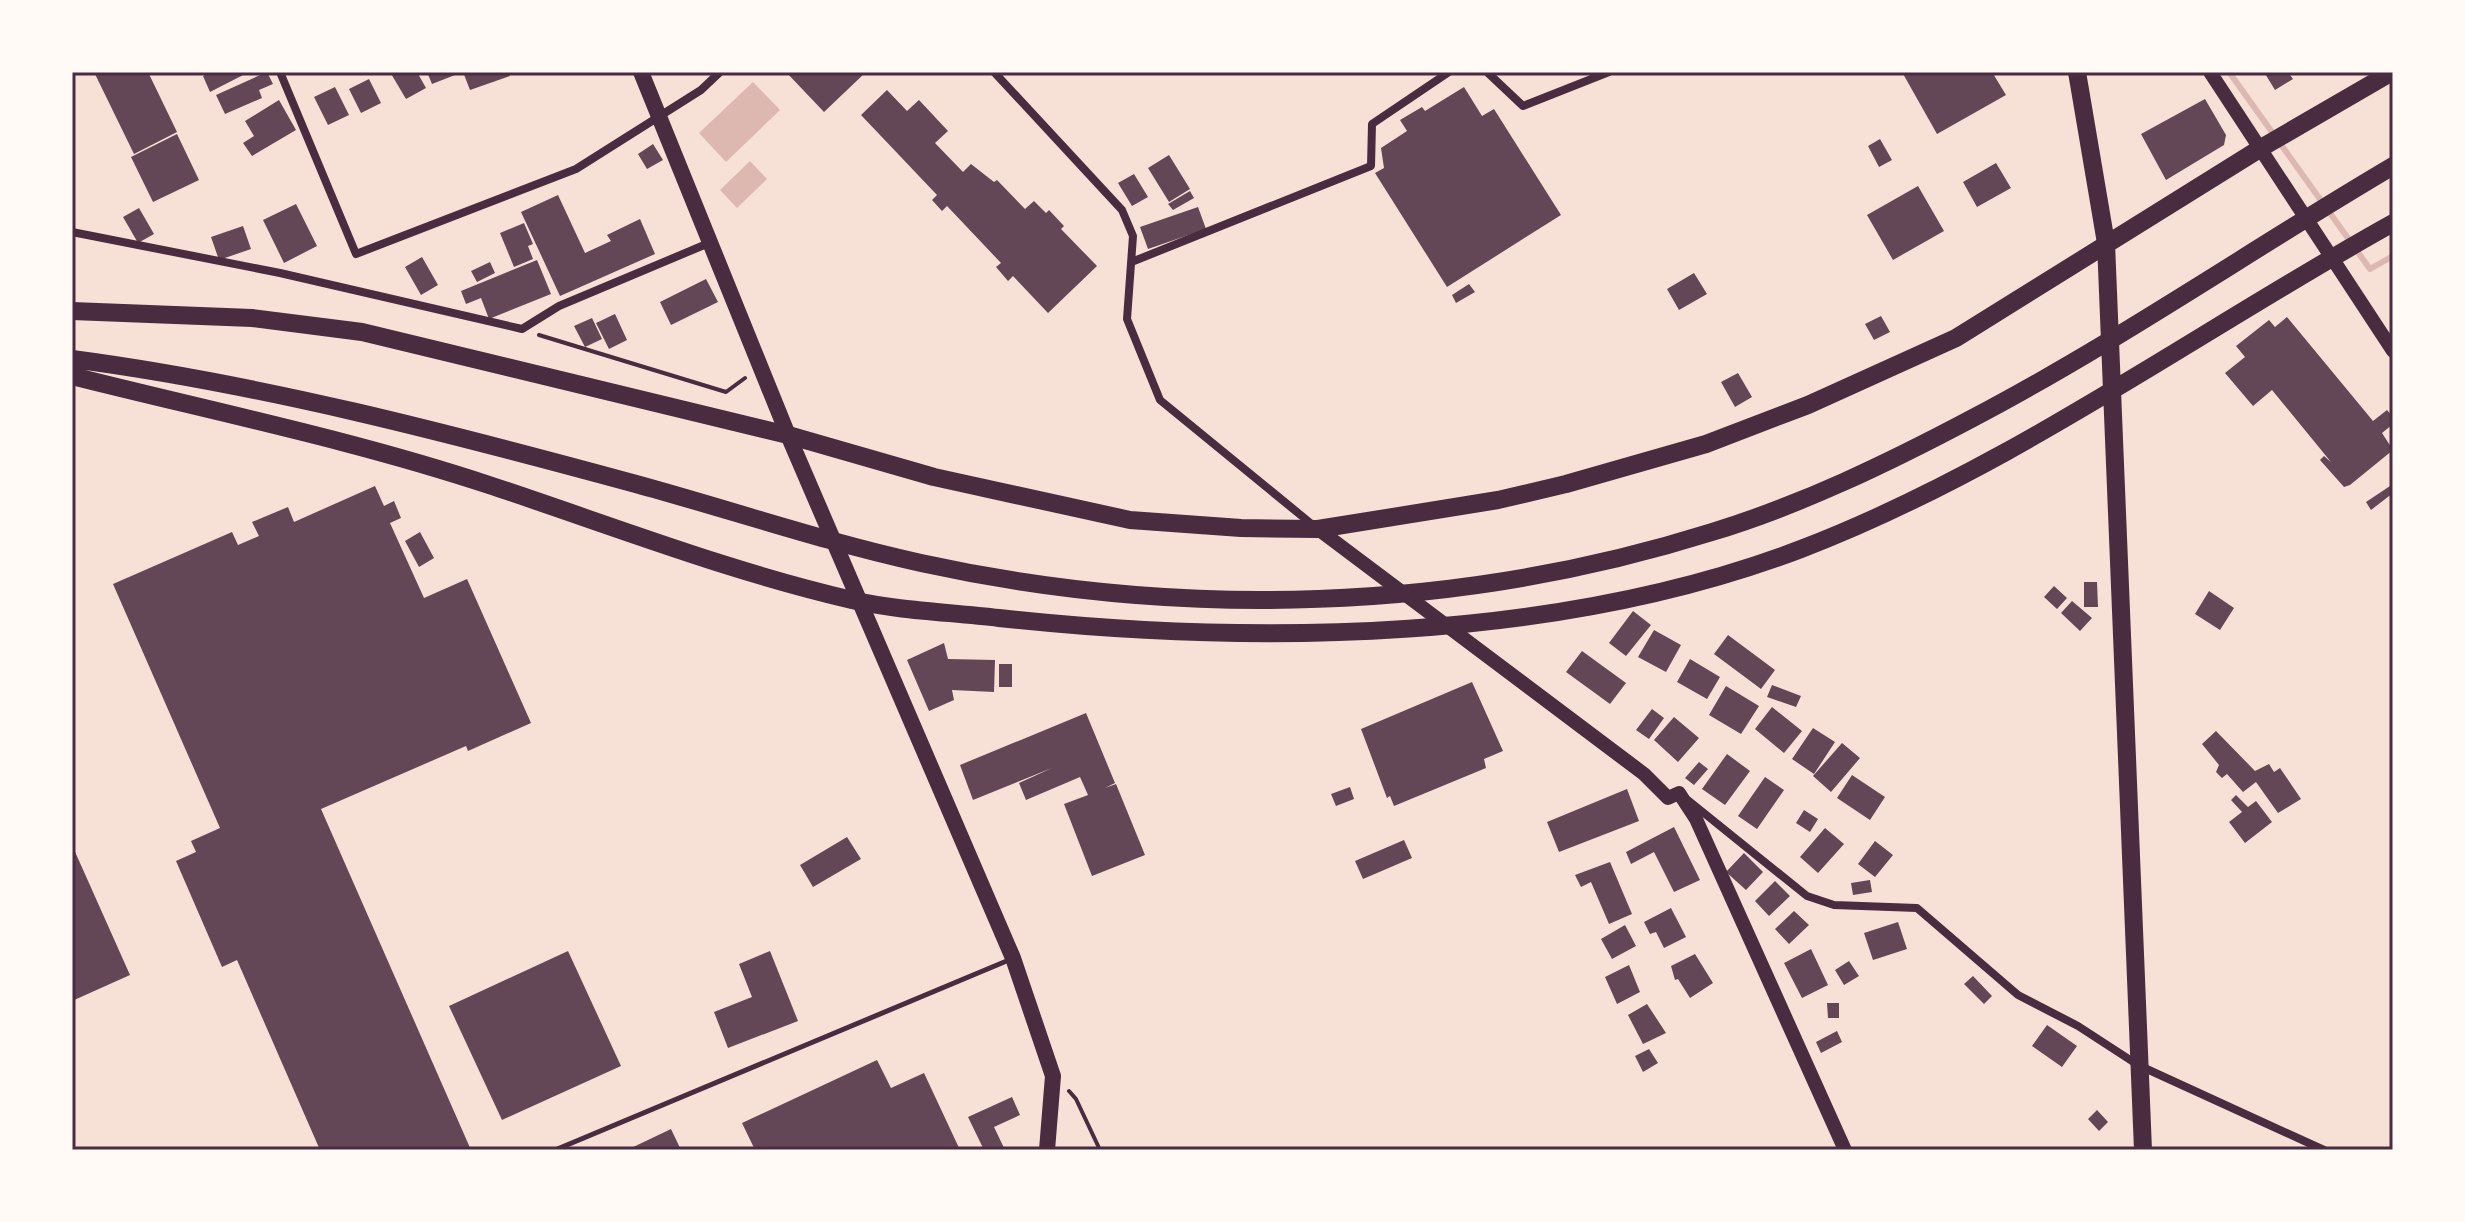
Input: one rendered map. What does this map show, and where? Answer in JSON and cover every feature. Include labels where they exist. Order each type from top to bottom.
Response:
[{"type":"main road","points":[[641,72],[788,435],[1013,958],[1053,1076],[1047,1150]]},
{"type":"main road","points":[[2077,72],[2096,169],[2106,243],[2143,1150]]},
{"type":"main road","points":[[72,311],[252,318],[362,332],[788,435],[934,477],[1130,520],[1241,528],[1318,529],[1498,500],[1706,444],[1808,405],[1956,338],[2261,148],[2392,72]]},
{"type":"main road","points":[[72,359],[128,366],[313,403],[635,484],[786,528],[923,563],[1124,592],[1273,599],[1360,597],[1458,589],[1562,573],[1734,525],[1908,451],[2080,359],[2389,168]]},
{"type":"main road","points":[[72,376],[484,483],[728,569],[860,602],[1109,630],[1251,633],[1447,625],[1636,596],[1795,551],[1927,492],[2018,444],[2391,224]]},
{"type":"street","points":[[280,72],[356,254],[576,169],[701,90],[720,72]]},
{"type":"street","points":[[994,72],[1122,210],[1133,236],[1134,261],[1127,319],[1160,400],[1318,529],[1644,774],[1668,798],[1679,793]]},
{"type":"street","points":[[1134,261],[1371,166],[1372,124],[1449,72]]},
{"type":"street","points":[[1487,72],[1523,106],[1609,72]]},
{"type":"street","points":[[2210,72],[2393,351]]},
{"type":"street","points":[[72,232],[280,273],[522,329],[559,306],[710,243]]},
{"type":"street","points":[[1679,793],[1807,896],[1834,905],[1917,908],[2018,995],[2078,1026],[2138,1065],[2324,1150]]},
{"type":"street","points":[[1679,793],[1702,834],[1845,1150]]},
{"type":"lane","points":[[555,1150],[1013,958]]},
{"type":"path","points":[[522,329],[726,392],[760,367]]},
{"type":"path","points":[[1053,1076],[1076,1099],[1100,1150]]},
{"type":"shaded area","points":[[753,82],[780,110],[726,162],[699,133]]},
{"type":"shaded area","points":[[750,161],[767,179],[737,208],[720,190]]},
{"type":"building","points":[[94,72],[148,72],[177,132],[134,154]]},
{"type":"building","points":[[211,72],[249,72],[210,92],[203,76]]},
{"type":"building","points":[[267,72],[273,84],[259,90],[262,98],[225,114],[216,95]]},
{"type":"building","points":[[390,72],[417,72],[426,88],[406,99]]},
{"type":"building","points":[[427,72],[454,72],[455,75],[432,84]]},
{"type":"building","points":[[463,72],[509,72],[510,76],[470,90]]},
{"type":"building","points":[[786,72],[866,72],[824,112]]},
{"type":"building","points":[[1902,72],[1992,72],[2006,95],[1937,134]]},
{"type":"building","points":[[2264,72],[2288,72],[2293,79],[2275,90]]},
{"type":"building","points":[[369,79],[381,103],[361,113],[349,89]]},
{"type":"building","points":[[335,87],[349,115],[328,125],[314,97]]},
{"type":"building","points":[[1464,87],[1482,116],[1494,109],[1561,215],[1447,287],[1375,173],[1384,168],[1381,148],[1407,131],[1400,120],[1422,107],[1425,111]]},
{"type":"building","points":[[887,90],[907,111],[919,100],[948,131],[935,143],[963,172],[971,164],[994,182],[997,180],[1025,209],[1034,201],[1046,213],[1049,210],[1064,226],[1061,229],[1097,266],[1048,313],[1013,276],[1008,281],[996,267],[1001,263],[947,206],[942,211],[932,200],[937,195],[861,115]]},
{"type":"building","points":[[2205,99],[2226,135],[2224,145],[2166,180],[2141,134]]},
{"type":"building","points":[[279,100],[296,130],[252,156],[243,143],[254,136],[245,121]]},
{"type":"building","points":[[177,134],[199,180],[153,202],[131,157]]},
{"type":"building","points":[[1880,139],[1892,160],[1879,167],[1868,146]]},
{"type":"building","points":[[653,144],[663,160],[647,169],[638,154]]},
{"type":"building","points":[[1169,155],[1190,189],[1169,202],[1148,168]]},
{"type":"building","points":[[1996,163],[2011,188],[1977,207],[1963,182]]},
{"type":"building","points":[[1134,174],[1148,197],[1132,206],[1118,183]]},
{"type":"building","points":[[1918,186],[1944,231],[1893,260],[1867,215]]},
{"type":"building","points":[[1190,191],[1194,198],[1173,210],[1168,204]]},
{"type":"building","points":[[558,195],[585,253],[611,241],[607,235],[640,219],[655,254],[560,296],[521,212]]},
{"type":"building","points":[[296,204],[317,246],[284,263],[263,220]]},
{"type":"building","points":[[1198,207],[1206,229],[1148,249],[1140,227]]},
{"type":"building","points":[[139,208],[154,234],[138,243],[123,217]]},
{"type":"building","points":[[524,223],[533,244],[528,246],[533,259],[514,267],[500,233]]},
{"type":"building","points":[[243,226],[251,249],[219,260],[211,237]]},
{"type":"building","points":[[422,257],[438,285],[421,295],[405,267]]},
{"type":"building","points":[[537,260],[551,294],[489,319],[481,298],[466,304],[461,291]]},
{"type":"building","points":[[490,262],[495,273],[477,282],[471,271]]},
{"type":"building","points":[[1694,273],[1707,294],[1679,310],[1667,289]]},
{"type":"building","points":[[706,279],[718,302],[671,325],[660,302]]},
{"type":"building","points":[[1469,284],[1475,292],[1456,303],[1452,295]]},
{"type":"building","points":[[615,314],[627,340],[609,349],[596,323]]},
{"type":"building","points":[[1881,316],[1890,332],[1874,340],[1865,324]]},
{"type":"building","points":[[2287,317],[2373,421],[2387,410],[2393,417],[2393,424],[2382,433],[2393,450],[2350,485],[2344,487],[2320,460],[2324,456],[2331,462],[2272,390],[2253,406],[2225,373],[2245,357],[2236,346],[2269,320],[2275,327]]},
{"type":"building","points":[[592,318],[602,339],[585,347],[574,326]]},
{"type":"building","points":[[1738,373],[1752,397],[1735,407],[1721,382]]},
{"type":"building","points":[[2393,484],[2393,493],[2371,510],[2366,502]]},
{"type":"building","points":[[375,486],[384,506],[394,501],[401,518],[390,523],[424,598],[467,579],[531,723],[468,751],[466,746],[321,809],[471,1150],[320,1150],[237,960],[222,967],[176,861],[196,852],[191,841],[220,828],[113,584],[232,532],[238,545],[259,536],[252,522],[288,507],[294,522]]},
{"type":"building","points":[[420,532],[434,558],[419,567],[405,541]]},
{"type":"building","points":[[2084,582],[2097,582],[2098,607],[2084,607]]},
{"type":"building","points":[[2054,586],[2067,598],[2057,609],[2044,597]]},
{"type":"building","points":[[2209,591],[2234,608],[2220,630],[2195,614]]},
{"type":"building","points":[[2072,601],[2092,618],[2080,631],[2061,613]]},
{"type":"building","points":[[1633,611],[1651,625],[1626,656],[1609,643]]},
{"type":"building","points":[[1654,630],[1681,645],[1666,672],[1638,657]]},
{"type":"building","points":[[1728,635],[1775,670],[1761,689],[1714,654]]},
{"type":"building","points":[[944,643],[948,659],[995,660],[994,692],[952,690],[954,700],[929,711],[907,660]]},
{"type":"building","points":[[1582,651],[1626,683],[1610,704],[1566,672]]},
{"type":"building","points":[[1690,659],[1720,677],[1707,699],[1677,682]]},
{"type":"building","points":[[999,664],[1012,664],[1012,687],[999,687]]},
{"type":"building","points":[[1472,682],[1503,751],[1484,759],[1486,768],[1394,806],[1390,796],[1387,798],[1361,729]]},
{"type":"building","points":[[1772,685],[1801,696],[1796,707],[1767,697]]},
{"type":"building","points":[[1726,686],[1759,706],[1741,734],[1709,715]]},
{"type":"building","points":[[1772,707],[1802,731],[1784,753],[1755,729]]},
{"type":"building","points":[[1652,709],[1664,718],[1649,739],[1636,730]]},
{"type":"building","points":[[1086,713],[1115,783],[1105,788],[1116,784],[1145,855],[1092,876],[1064,804],[1088,795],[1080,777],[1026,800],[1019,783],[1052,768],[973,800],[960,765]]},
{"type":"building","points":[[1674,717],[1699,738],[1678,762],[1654,740]]},
{"type":"building","points":[[1813,728],[1835,742],[1814,774],[1792,759]]},
{"type":"building","points":[[2216,731],[2255,771],[2269,764],[2274,772],[2280,768],[2301,799],[2278,813],[2256,782],[2243,792],[2227,774],[2222,778],[2216,772],[2219,765],[2202,744]]},
{"type":"building","points":[[1842,743],[1860,758],[1831,792],[1813,776]]},
{"type":"building","points":[[1727,754],[1750,771],[1725,805],[1702,789]]},
{"type":"building","points":[[1699,762],[1708,769],[1694,785],[1685,778]]},
{"type":"building","points":[[1852,775],[1885,797],[1870,820],[1837,798]]},
{"type":"building","points":[[1765,777],[1784,790],[1757,829],[1738,816]]},
{"type":"building","points":[[1350,787],[1354,799],[1336,806],[1331,794]]},
{"type":"building","points":[[1627,789],[1639,821],[1559,852],[1547,822]]},
{"type":"building","points":[[2236,795],[2248,807],[2256,801],[2272,822],[2245,843],[2229,822],[2242,812],[2231,800]]},
{"type":"building","points":[[1804,810],[1818,819],[1810,832],[1796,823]]},
{"type":"building","points":[[1674,827],[1700,880],[1674,892],[1654,852],[1631,864],[1626,852]]},
{"type":"building","points":[[1825,828],[1844,844],[1818,873],[1800,857]]},
{"type":"building","points":[[847,837],[861,859],[813,887],[800,865]]},
{"type":"building","points":[[1404,840],[1412,858],[1363,879],[1355,861]]},
{"type":"building","points":[[1875,841],[1893,855],[1875,877],[1858,864]]},
{"type":"building","points":[[72,845],[130,975],[72,1001]]},
{"type":"building","points":[[1744,853],[1763,872],[1746,890],[1726,872]]},
{"type":"building","points":[[1610,862],[1632,914],[1609,924],[1591,882],[1581,887],[1575,875]]},
{"type":"building","points":[[1870,880],[1872,892],[1853,895],[1851,883]]},
{"type":"building","points":[[1775,881],[1790,896],[1769,916],[1755,901]]},
{"type":"building","points":[[1671,908],[1686,937],[1664,948],[1656,932],[1650,934],[1644,922]]},
{"type":"building","points":[[1794,911],[1809,925],[1789,944],[1775,929]]},
{"type":"building","points":[[1898,922],[1907,949],[1873,960],[1864,933]]},
{"type":"building","points":[[1625,925],[1636,946],[1612,959],[1601,939]]},
{"type":"building","points":[[1811,949],[1828,985],[1802,998],[1784,963]]},
{"type":"building","points":[[568,951],[621,1066],[502,1120],[449,1006]]},
{"type":"building","points":[[770,951],[798,1021],[728,1048],[714,1012],[752,997],[739,964]]},
{"type":"building","points":[[1695,954],[1713,983],[1690,998],[1678,979],[1675,980],[1671,966]]},
{"type":"building","points":[[1849,961],[1859,976],[1844,985],[1835,970]]},
{"type":"building","points":[[1629,965],[1640,992],[1617,1004],[1605,977]]},
{"type":"building","points":[[1973,976],[1992,996],[1984,1004],[1964,984]]},
{"type":"building","points":[[1827,1003],[1839,1003],[1839,1018],[1828,1018]]},
{"type":"building","points":[[1647,1004],[1666,1033],[1643,1044],[1628,1015]]},
{"type":"building","points":[[2047,1025],[2077,1046],[2062,1067],[2032,1046]]},
{"type":"building","points":[[1837,1031],[1842,1042],[1821,1053],[1816,1042]]},
{"type":"building","points":[[1649,1049],[1658,1063],[1643,1072],[1635,1056]]},
{"type":"building","points":[[877,1060],[891,1088],[924,1073],[960,1150],[755,1150],[742,1123]]},
{"type":"building","points":[[1012,1097],[1020,1115],[994,1127],[1005,1150],[984,1150],[968,1117]]},
{"type":"building","points":[[2097,1110],[2108,1122],[2099,1131],[2088,1119]]},
{"type":"building","points":[[671,1129],[681,1150],[627,1150]]},
{"type":"waterway","points":[[2229,72],[2370,269],[2393,256]]}]
